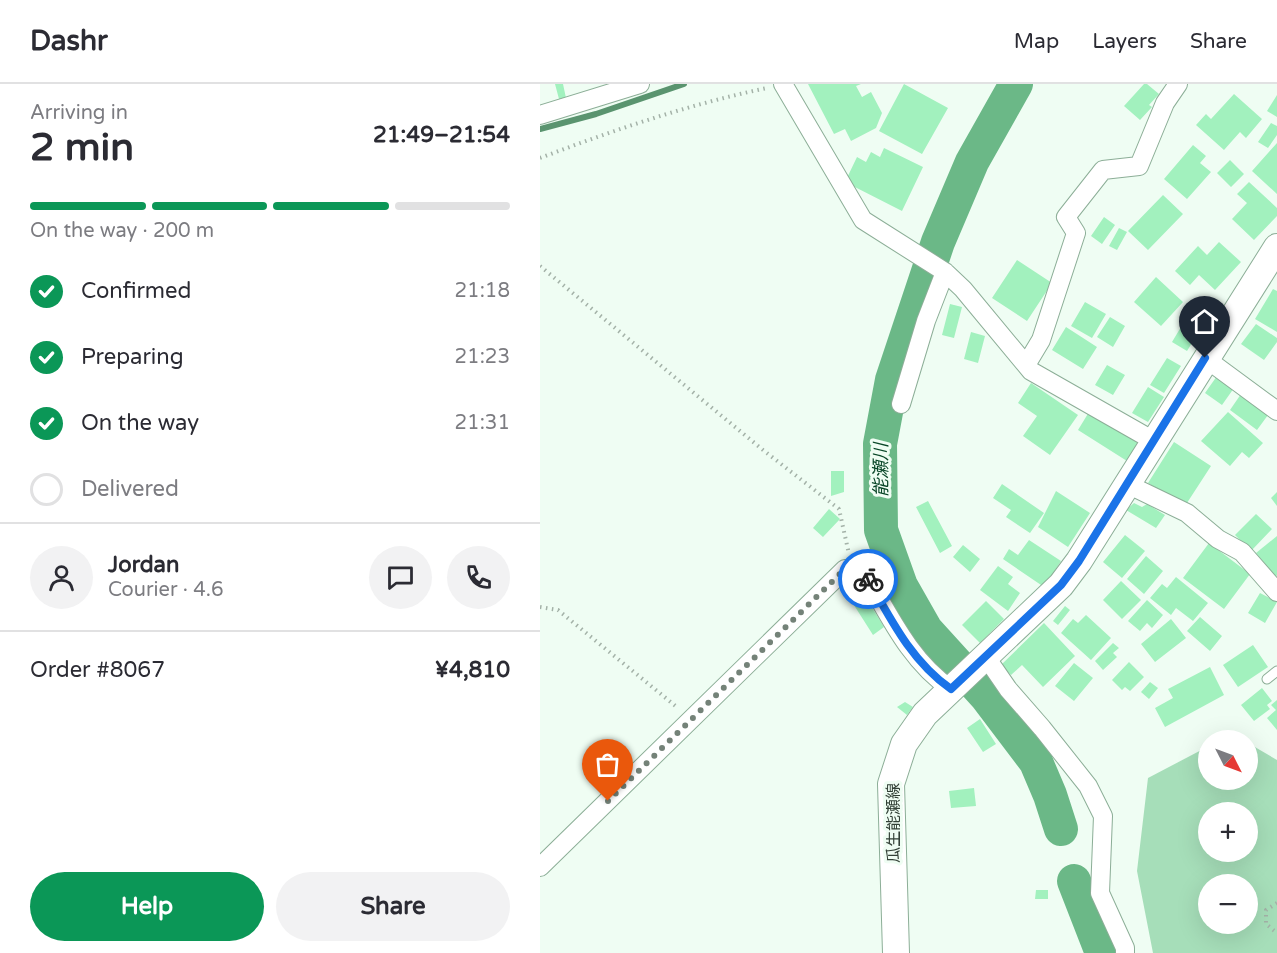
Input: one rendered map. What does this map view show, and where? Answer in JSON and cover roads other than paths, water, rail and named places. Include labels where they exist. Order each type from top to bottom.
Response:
[{"type":"main road","name":"瓜生能瀬線","points":[[896,953],[891,784],[904,744],[926,714],[1061,585],[1079,561],[1277,247]]},
{"type":"street","points":[[540,115],[640,84]]},
{"type":"street","points":[[783,84],[863,220],[902,247],[945,272],[1031,371],[1154,441]]},
{"type":"street","points":[[1026,365],[1041,340],[1076,233],[1066,217],[1103,170],[1139,166],[1165,103],[1178,84]]},
{"type":"street","points":[[901,404],[926,321],[945,272]]},
{"type":"street","points":[[1205,358],[1277,411]]},
{"type":"street","points":[[1127,484],[1187,513],[1218,539],[1242,552],[1277,592]]},
{"type":"street","points":[[540,867],[845,569],[866,576],[908,648],[934,678],[951,689]]},
{"type":"street","points":[[986,657],[1008,689],[1088,786],[1103,816],[1100,893],[1125,948],[1125,953]]},
{"type":"lane","points":[[1268,679],[1277,671]]},
{"type":"waterway","points":[[540,129],[596,114],[684,84]]},
{"type":"waterway","name":"能瀬川","points":[[1016,84],[972,162],[938,242],[892,380],[880,444],[881,530],[901,586],[926,630],[986,696],[1036,762],[1061,829]]},
{"type":"waterway","name":"能瀬川","points":[[1074,881],[1102,953]]}]
